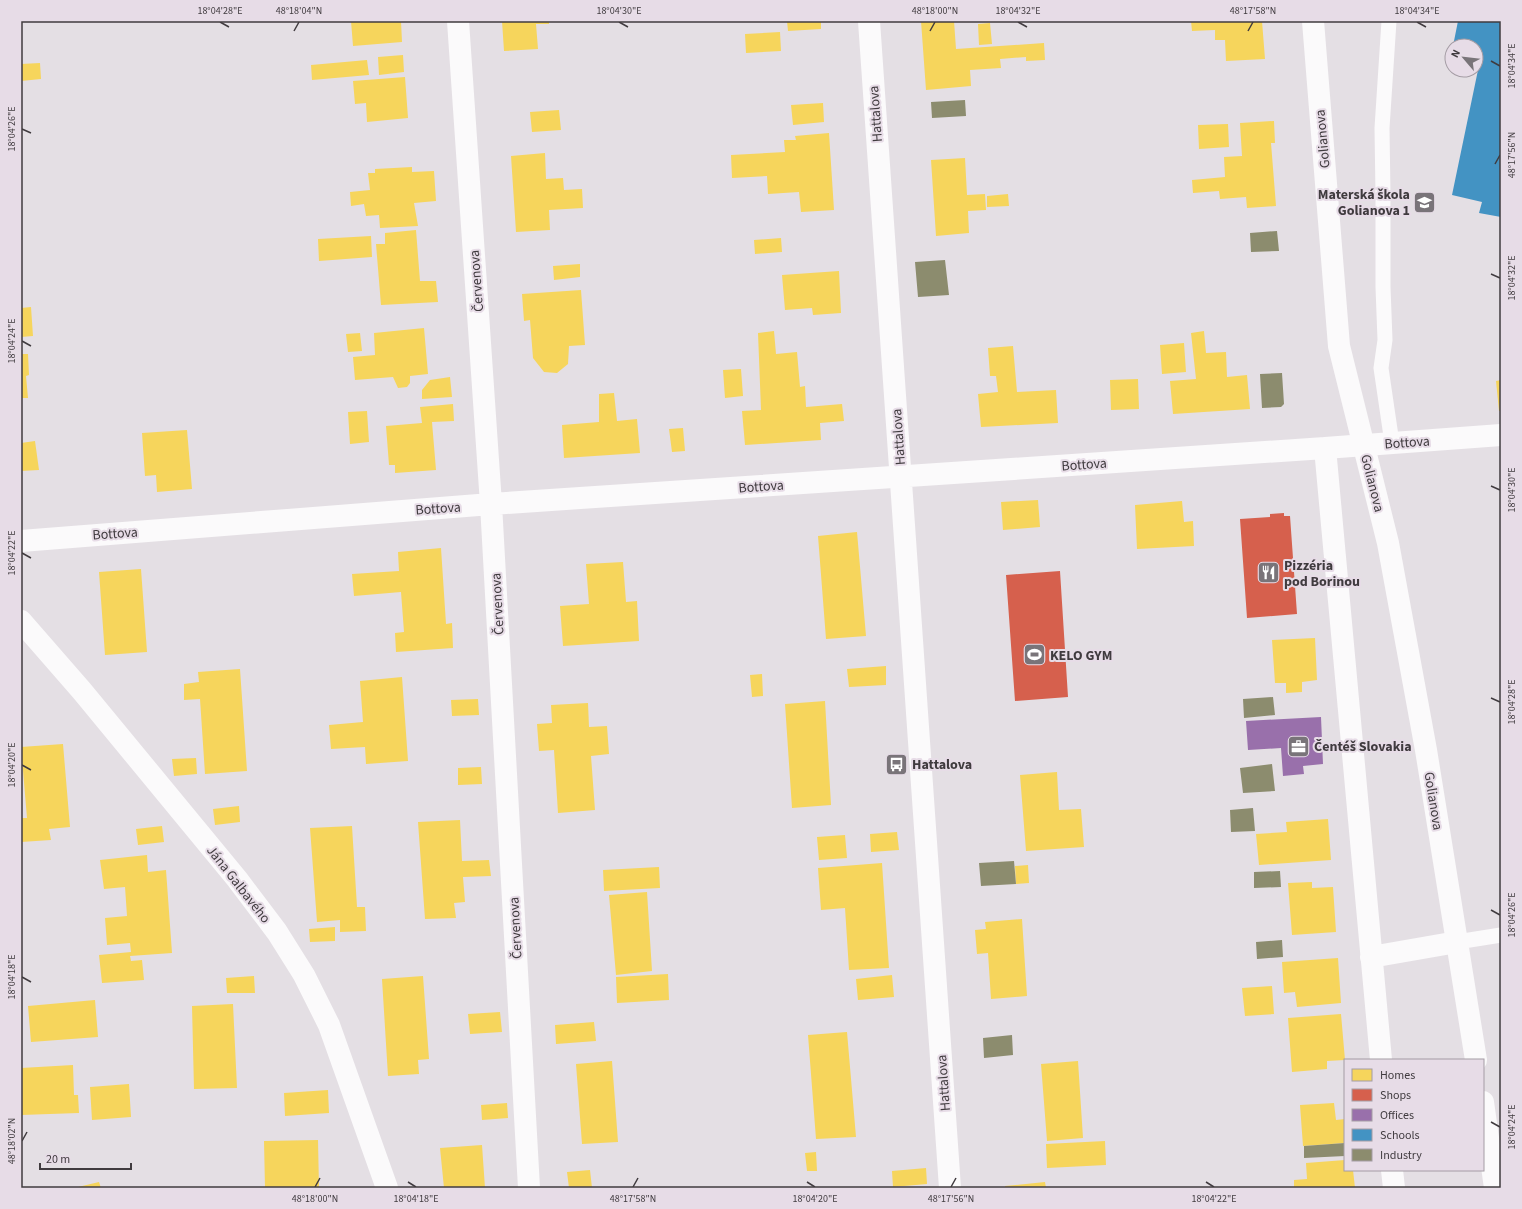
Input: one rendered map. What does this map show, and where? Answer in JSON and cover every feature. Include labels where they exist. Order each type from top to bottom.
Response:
[{"type":"street","name":"Červenova","points":[[458,21],[492,504],[529,1188]]},
{"type":"street","name":"Hattalova","points":[[868,21],[950,1188]]},
{"type":"street","name":"Golianova","points":[[1313,21],[1339,346],[1388,543],[1426,750],[1476,1059]]},
{"type":"street","name":"Bottova","points":[[21,541],[492,504],[1501,435]]},
{"type":"street","points":[[1325,448],[1381,1059]]},
{"type":"street","name":"Jána Galbavého","points":[[21,621],[227,867],[276,932],[304,975],[330,1025],[387,1188]]},
{"type":"street","points":[[1371,957],[1457,942]]},
{"type":"street","points":[[1484,1109],[1495,1188]]},
{"type":"street","points":[[1392,1171],[1394,1188]]},
{"type":"lane","name":"Golianova","points":[[1389,21],[1382,128],[1383,287],[1386,340],[1382,368],[1392,443]]},
{"type":"lane","points":[[1457,942],[1501,935]]},
{"type":"building: Homes","points":[[351,21],[401,21],[402,42],[353,46]]},
{"type":"building: Homes","points":[[502,21],[549,21],[549,24],[536,24],[538,49],[504,51]]},
{"type":"building: Homes","points":[[787,21],[821,21],[821,29],[788,31]]},
{"type":"building: Homes","points":[[921,21],[954,21],[956,49],[1044,43],[1045,60],[1026,61],[1026,57],[1000,59],[1001,68],[970,70],[971,86],[926,90]]},
{"type":"building: Homes","points":[[1191,21],[1262,21],[1265,59],[1226,61],[1225,40],[1215,40],[1215,30],[1192,31]]},
{"type":"building: Homes","points":[[990,23],[992,44],[979,45],[978,24]]},
{"type":"building: Homes","points":[[780,32],[781,51],[746,53],[745,34]]},
{"type":"building: Homes","points":[[403,55],[404,72],[379,75],[378,57]]},
{"type":"building: Homes","points":[[367,60],[369,75],[312,80],[311,65]]},
{"type":"building: Homes","points":[[40,63],[41,79],[21,81],[21,64]]},
{"type":"building: Homes","points":[[405,77],[408,118],[367,122],[366,103],[355,104],[353,81]]},
{"type":"building: Homes","points":[[823,103],[824,122],[793,125],[791,105]]},
{"type":"building: Homes","points":[[559,110],[561,130],[532,132],[530,112]]},
{"type":"building: Homes","points":[[1274,121],[1275,143],[1271,143],[1276,206],[1247,208],[1246,197],[1220,199],[1219,191],[1193,193],[1192,180],[1225,177],[1224,157],[1242,156],[1240,123]]},
{"type":"building: Homes","points":[[1228,124],[1229,147],[1199,149],[1198,125]]},
{"type":"building: Homes","points":[[829,133],[834,210],[801,212],[799,192],[768,194],[767,176],[732,178],[731,155],[785,152],[784,140],[796,140],[795,136]]},
{"type":"building: Homes","points":[[545,153],[546,179],[563,178],[564,190],[582,189],[583,208],[549,210],[550,230],[516,232],[511,156]]},
{"type":"building: Homes","points":[[965,158],[967,195],[985,194],[986,210],[968,211],[969,233],[936,236],[931,160]]},
{"type":"building: Homes","points":[[412,167],[412,172],[434,171],[436,201],[414,203],[418,226],[380,228],[379,215],[366,216],[364,204],[351,206],[350,192],[370,190],[368,173],[375,173],[375,169]]},
{"type":"building: Homes","points":[[1008,194],[1009,206],[987,207],[987,196]]},
{"type":"building: Homes","points":[[416,230],[420,281],[436,281],[438,302],[381,305],[376,244],[385,244],[385,233]]},
{"type":"building: Homes","points":[[371,236],[372,257],[319,261],[318,239]]},
{"type":"building: Homes","points":[[781,238],[782,252],[755,254],[754,240]]},
{"type":"building: Homes","points":[[580,264],[580,277],[554,280],[553,266]]},
{"type":"building: Homes","points":[[839,271],[841,313],[813,315],[812,308],[785,310],[782,275]]},
{"type":"building: Homes","points":[[581,290],[585,345],[569,346],[568,364],[557,373],[544,372],[533,358],[530,320],[524,321],[522,294]]},
{"type":"building: Homes","points":[[31,307],[33,336],[21,337],[21,308]]},
{"type":"building: Homes","points":[[424,328],[428,374],[410,376],[410,383],[407,387],[398,388],[393,377],[355,380],[353,357],[375,355],[374,333]]},
{"type":"building: Homes","points":[[774,331],[776,354],[797,352],[800,387],[805,386],[806,407],[842,404],[844,421],[820,423],[821,440],[745,445],[742,411],[761,410],[758,333]]},
{"type":"building: Homes","points":[[1204,331],[1206,353],[1226,352],[1227,377],[1247,375],[1250,409],[1173,414],[1170,381],[1196,379],[1191,333]]},
{"type":"building: Homes","points":[[360,333],[362,351],[348,352],[346,334]]},
{"type":"building: Homes","points":[[1184,343],[1186,372],[1162,374],[1160,345]]},
{"type":"building: Homes","points":[[1013,346],[1017,392],[1056,390],[1058,423],[981,427],[978,394],[998,392],[996,376],[990,376],[988,348]]},
{"type":"building: Homes","points":[[21,354],[28,354],[29,375],[26,376],[28,398],[21,398]]},
{"type":"building: Homes","points":[[741,369],[743,396],[725,398],[723,370]]},
{"type":"building: Homes","points":[[450,377],[452,397],[422,399],[422,390],[430,380]]},
{"type":"building: Homes","points":[[1138,379],[1139,409],[1111,410],[1110,380]]},
{"type":"building: Homes","points":[[1501,380],[1501,411],[1499,411],[1496,381]]},
{"type":"building: Homes","points":[[614,393],[617,421],[637,419],[640,453],[564,458],[562,425],[599,422],[599,394]]},
{"type":"building: Homes","points":[[453,404],[454,421],[432,422],[436,470],[395,473],[395,465],[389,465],[386,426],[422,423],[420,407]]},
{"type":"building: Homes","points":[[367,411],[369,442],[350,444],[348,412]]},
{"type":"building: Homes","points":[[683,428],[685,451],[672,452],[669,429]]},
{"type":"building: Homes","points":[[187,430],[192,489],[157,492],[156,475],[145,476],[142,433]]},
{"type":"building: Homes","points":[[35,441],[39,470],[21,471],[21,443]]},
{"type":"building: Homes","points":[[1038,500],[1040,527],[1003,530],[1001,502]]},
{"type":"building: Homes","points":[[1182,501],[1184,522],[1193,521],[1194,546],[1137,549],[1135,505]]},
{"type":"building: Homes","points":[[857,532],[866,636],[826,639],[818,536]]},
{"type":"building: Homes","points":[[441,548],[446,624],[452,623],[453,648],[396,652],[395,633],[404,632],[401,592],[354,596],[352,574],[399,571],[398,552]]},
{"type":"building: Homes","points":[[623,562],[626,602],[637,601],[639,641],[563,646],[560,606],[589,604],[586,564]]},
{"type":"building: Homes","points":[[141,569],[147,652],[105,655],[99,572]]},
{"type":"building: Homes","points":[[1315,638],[1317,680],[1302,682],[1302,692],[1286,693],[1286,683],[1275,683],[1272,640]]},
{"type":"building: Homes","points":[[886,666],[886,685],[849,687],[847,669]]},
{"type":"building: Homes","points":[[240,669],[247,771],[205,774],[200,699],[184,700],[184,684],[199,682],[198,672]]},
{"type":"building: Homes","points":[[762,674],[763,696],[752,697],[750,675]]},
{"type":"building: Homes","points":[[402,677],[408,761],[366,764],[365,747],[331,749],[329,725],[363,722],[360,681]]},
{"type":"building: Homes","points":[[478,699],[479,715],[452,716],[451,700]]},
{"type":"building: Homes","points":[[825,701],[831,805],[792,808],[785,704]]},
{"type":"building: Homes","points":[[588,703],[589,727],[607,726],[609,754],[591,756],[595,810],[558,813],[554,750],[539,751],[537,724],[552,723],[551,705]]},
{"type":"building: Homes","points":[[63,744],[70,827],[49,829],[51,840],[21,842],[21,818],[27,818],[21,747]]},
{"type":"building: Homes","points":[[196,758],[197,774],[174,776],[172,759]]},
{"type":"building: Homes","points":[[481,767],[482,784],[458,785],[458,768]]},
{"type":"building: Homes","points":[[1057,772],[1059,810],[1081,809],[1084,847],[1026,851],[1020,775]]},
{"type":"building: Homes","points":[[239,806],[240,822],[215,825],[213,809]]},
{"type":"building: Homes","points":[[1328,819],[1331,860],[1259,865],[1256,834],[1287,832],[1286,822]]},
{"type":"building: Homes","points":[[460,820],[462,861],[489,860],[491,876],[463,877],[465,902],[454,903],[456,918],[425,919],[418,822]]},
{"type":"building: Homes","points":[[162,826],[164,842],[138,845],[136,829]]},
{"type":"building: Homes","points":[[352,826],[357,907],[365,907],[366,931],[340,932],[340,920],[317,922],[310,828]]},
{"type":"building: Homes","points":[[897,832],[899,850],[871,852],[870,834]]},
{"type":"building: Homes","points":[[845,835],[847,858],[819,860],[817,837]]},
{"type":"building: Homes","points":[[147,855],[148,872],[166,870],[172,953],[130,956],[131,961],[142,960],[144,980],[102,983],[99,955],[131,952],[130,943],[107,945],[105,918],[127,916],[125,887],[104,889],[100,860]]},
{"type":"building: Homes","points":[[882,863],[889,968],[849,970],[845,908],[821,910],[818,868]]},
{"type":"building: Homes","points":[[1028,865],[1029,883],[1016,884],[1015,866]]},
{"type":"building: Homes","points":[[659,867],[660,888],[604,891],[603,870]]},
{"type":"building: Homes","points":[[1312,882],[1312,888],[1333,887],[1336,932],[1292,935],[1288,883]]},
{"type":"building: Homes","points":[[647,892],[652,971],[616,975],[609,895]]},
{"type":"building: Homes","points":[[1022,919],[1027,996],[991,999],[988,953],[977,954],[975,930],[986,929],[985,922]]},
{"type":"building: Homes","points":[[335,927],[335,941],[310,942],[309,929]]},
{"type":"building: Homes","points":[[1338,958],[1341,1003],[1297,1007],[1295,992],[1284,993],[1282,962]]},
{"type":"building: Homes","points":[[668,974],[669,1000],[617,1003],[616,977]]},
{"type":"building: Homes","points":[[892,975],[894,997],[858,1000],[856,979]]},
{"type":"building: Homes","points":[[254,976],[255,993],[227,993],[226,978]]},
{"type":"building: Homes","points":[[423,976],[429,1059],[418,1060],[419,1074],[388,1076],[382,979]]},
{"type":"building: Homes","points":[[1272,986],[1274,1014],[1245,1016],[1242,988]]},
{"type":"building: Homes","points":[[95,1000],[98,1037],[31,1042],[28,1006]]},
{"type":"building: Homes","points":[[233,1004],[237,1088],[194,1089],[192,1006]]},
{"type":"building: Homes","points":[[500,1012],[502,1032],[470,1034],[468,1014]]},
{"type":"building: Homes","points":[[1341,1014],[1345,1059],[1327,1061],[1327,1069],[1292,1072],[1288,1018]]},
{"type":"building: Homes","points":[[594,1022],[596,1041],[556,1044],[555,1025]]},
{"type":"building: Homes","points":[[847,1032],[856,1137],[816,1139],[808,1035]]},
{"type":"building: Homes","points":[[612,1061],[618,1142],[582,1144],[576,1064]]},
{"type":"building: Homes","points":[[1078,1061],[1083,1138],[1047,1141],[1041,1064]]},
{"type":"building: Homes","points":[[73,1065],[74,1095],[78,1095],[79,1113],[21,1115],[21,1068]]},
{"type":"building: Homes","points":[[129,1084],[131,1117],[92,1120],[90,1087]]},
{"type":"building: Homes","points":[[328,1090],[329,1113],[285,1116],[284,1093]]},
{"type":"building: Homes","points":[[507,1103],[508,1118],[482,1120],[481,1105]]},
{"type":"building: Homes","points":[[1334,1103],[1336,1120],[1344,1119],[1344,1143],[1303,1146],[1300,1105]]},
{"type":"building: Homes","points":[[318,1140],[319,1188],[265,1188],[264,1141]]},
{"type":"building: Homes","points":[[1105,1141],[1106,1165],[1047,1168],[1046,1144]]},
{"type":"building: Homes","points":[[482,1145],[485,1188],[444,1188],[440,1148]]},
{"type":"building: Homes","points":[[816,1152],[817,1171],[807,1171],[805,1153]]},
{"type":"building: Homes","points":[[1344,1160],[1344,1171],[1353,1171],[1355,1188],[1294,1188],[1294,1180],[1307,1179],[1306,1163]]},
{"type":"building: Homes","points":[[926,1168],[927,1184],[893,1187],[892,1171]]},
{"type":"building: Homes","points":[[590,1170],[592,1188],[569,1188],[567,1172]]},
{"type":"building: Homes","points":[[99,1182],[101,1188],[78,1188],[78,1187]]},
{"type":"building: Homes","points":[[1045,1182],[1046,1188],[1005,1188],[1005,1186]]},
{"type":"building: Shops","points":[[1284,513],[1284,516],[1290,516],[1297,614],[1247,618],[1240,519],[1270,517],[1270,514]]},
{"type":"building: Shops","points":[[1060,571],[1068,697],[1015,701],[1006,575]]},
{"type":"building: Offices","points":[[1321,717],[1323,764],[1303,766],[1304,774],[1283,776],[1281,748],[1248,750],[1246,721]]},
{"type":"building: Schools","points":[[1458,21],[1501,21],[1501,217],[1479,213],[1482,202],[1452,195],[1476,78],[1484,78],[1484,38],[1455,38]]},
{"type":"building: Industry","points":[[965,100],[966,116],[932,118],[931,102]]},
{"type":"building: Industry","points":[[1277,231],[1279,251],[1251,252],[1250,233]]},
{"type":"building: Industry","points":[[945,260],[949,295],[918,297],[915,262]]},
{"type":"building: Industry","points":[[1282,373],[1284,404],[1281,407],[1262,408],[1260,374]]},
{"type":"building: Industry","points":[[1273,697],[1275,715],[1244,718],[1243,699]]},
{"type":"building: Industry","points":[[1272,764],[1275,791],[1243,793],[1240,768]]},
{"type":"building: Industry","points":[[1253,808],[1255,831],[1231,832],[1230,810]]},
{"type":"building: Industry","points":[[1014,861],[1016,884],[981,886],[979,863]]},
{"type":"building: Industry","points":[[1280,871],[1281,887],[1254,888],[1254,872]]},
{"type":"building: Industry","points":[[1282,940],[1283,957],[1257,959],[1256,942]]},
{"type":"building: Industry","points":[[1012,1035],[1013,1055],[984,1058],[983,1038]]},
{"type":"building: Industry","points":[[1344,1143],[1344,1156],[1304,1158],[1304,1146]]},
{"type":"place","name":"Materská škola Golianova 1","points":[[1425,202]]},
{"type":"place","name":"Pizzéria pod Borinou","points":[[1268,573]]},
{"type":"place","name":"KELO GYM","points":[[1035,655]]},
{"type":"place","name":"Čentéš Slovakia","points":[[1298,746]]},
{"type":"place","name":"Hattalova","points":[[896,764]]}]
